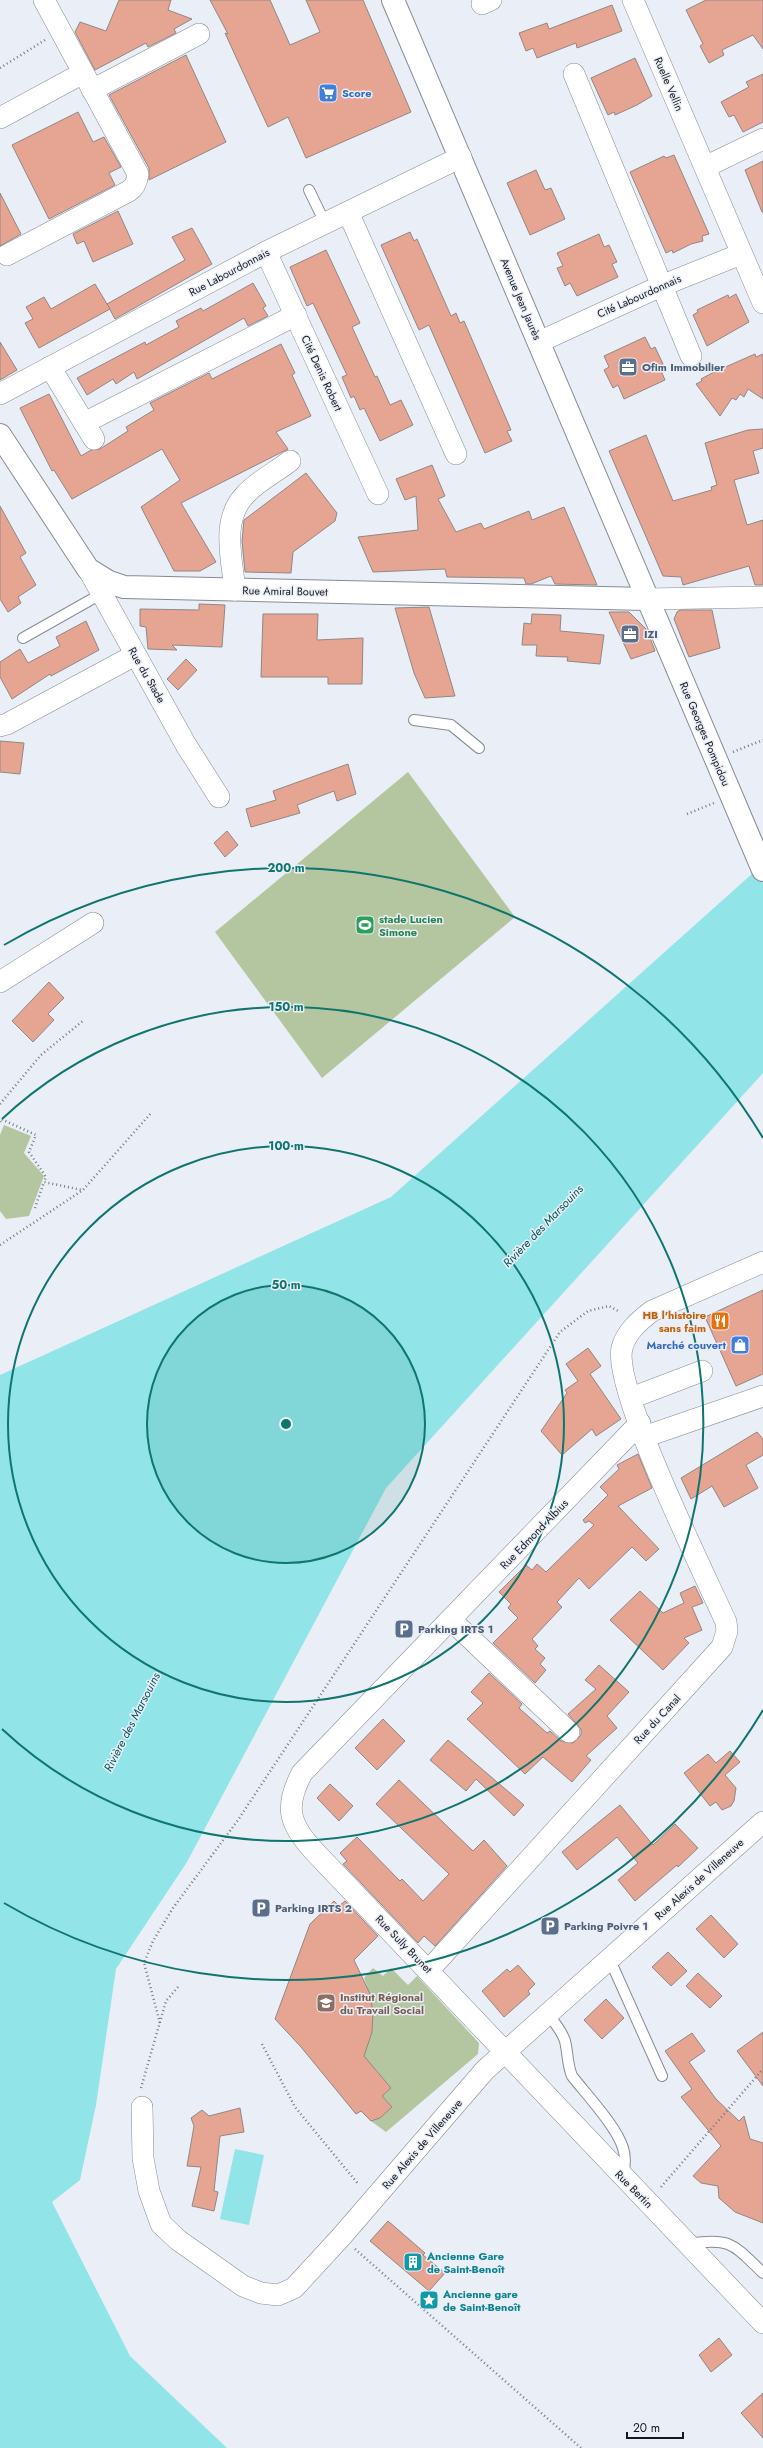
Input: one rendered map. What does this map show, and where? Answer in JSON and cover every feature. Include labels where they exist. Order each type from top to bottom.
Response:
[{"type":"main road","name":"Avenue Jean Jaurès","points":[[393,0],[461,157],[646,599]]},
{"type":"main road","name":"Rue Amiral Bouvet","points":[[0,435],[88,569],[109,582],[124,587],[646,599]]},
{"type":"main road","name":"Rue Georges Pompidou","points":[[646,599],[763,870]]},
{"type":"street","points":[[7,256],[134,188],[138,174],[44,0]]},
{"type":"street","name":"Ruelle Vellin","points":[[633,0],[763,303]]},
{"type":"street","points":[[0,118],[199,34]]},
{"type":"street","points":[[574,74],[690,356]]},
{"type":"street","points":[[704,167],[763,139]]},
{"type":"street","name":"Rue Labourdonnais","points":[[0,394],[266,252],[461,157]]},
{"type":"street","points":[[348,212],[456,454]]},
{"type":"street","name":"Cité Denis Robert","points":[[266,252],[378,494]]},
{"type":"street","name":"Cité Labourdonnais","points":[[539,342],[661,286],[741,254]]},
{"type":"street","points":[[50,367],[89,431],[296,315]]},
{"type":"street","points":[[235,590],[230,524],[235,509],[244,495],[290,460]]},
{"type":"street","name":"Rue du Stade","points":[[88,569],[135,655],[214,788]]},
{"type":"street","points":[[646,599],[763,597]]},
{"type":"street","points":[[0,726],[7,724],[135,655]]},
{"type":"street","points":[[0,982],[93,923]]},
{"type":"street","points":[[763,1262],[652,1311],[633,1327],[628,1334],[622,1348],[621,1362],[623,1376],[642,1430],[763,1396]]},
{"type":"street","points":[[631,1398],[702,1371]]},
{"type":"street","name":"Rue Edmond Albius","points":[[300,1836],[291,1816],[291,1802],[294,1788],[302,1773],[451,1620],[642,1430]]},
{"type":"street","name":"Rue du Canal","points":[[429,1970],[716,1655],[725,1639],[726,1622],[642,1430]]},
{"type":"street","points":[[451,1620],[569,1732]]},
{"type":"street","name":"Rue Alexis de Villeneuve","points":[[142,2106],[143,2158],[150,2191],[161,2224],[178,2240],[243,2286],[260,2293],[278,2295],[294,2288],[341,2237],[485,2070],[506,2053],[763,1822]]},
{"type":"street","name":"Rue Sully Brunet","points":[[300,1836],[429,1970],[506,2053]]},
{"type":"street","name":"Rue Bertin","points":[[506,2053],[623,2178],[689,2244],[763,2323]]},
{"type":"lane","points":[[309,190],[325,223]]},
{"type":"lane","points":[[23,638],[101,594]]},
{"type":"lane","points":[[414,720],[451,725],[479,748]]},
{"type":"lane","points":[[610,1960],[662,2076]]},
{"type":"lane","points":[[548,2014],[561,2032],[572,2076],[621,2143],[625,2163],[623,2178]]},
{"type":"lane","points":[[689,2244],[723,2241],[739,2250],[763,2273]]},
{"type":"path","points":[[0,68],[60,30]]},
{"type":"path","points":[[714,758],[752,746],[763,740]]},
{"type":"path","points":[[687,814],[731,796]]},
{"type":"path","points":[[0,1104],[41,1055],[84,1020]]},
{"type":"path","points":[[0,1245],[82,1190],[152,1112]]},
{"type":"path","points":[[0,1122],[1,1120],[36,1135],[29,1152],[46,1177],[35,1208]]},
{"type":"path","points":[[44,1182],[82,1190]]},
{"type":"path","points":[[160,2023],[144,1963],[153,1941],[174,1908],[238,1820],[560,1332],[588,1311],[608,1306],[624,1314],[633,1327]]},
{"type":"path","points":[[142,2106],[139,2095],[166,2001],[178,1987]]},
{"type":"path","points":[[262,2044],[295,2107],[372,2201]]},
{"type":"path","points":[[648,2202],[763,2069]]},
{"type":"path","points":[[341,2237],[484,2365],[582,2448]]},
{"type":"green space","name":"stade Lucien Simone","points":[[408,772],[515,917],[322,1078],[215,932]]},
{"type":"green space","points":[[4,1125],[31,1136],[24,1153],[44,1176],[29,1216],[6,1219],[0,1211],[0,1135]]},
{"type":"green space","points":[[373,1968],[383,1976],[391,1968],[408,1985],[417,1976],[479,2043],[478,2054],[386,2132],[371,2121],[380,2118],[391,2107],[382,2096],[391,2088],[376,2070],[352,2061],[365,2043],[368,2044],[372,2027],[371,2002],[364,1978]]},
{"type":"water","name":"Rivière des Marsouins","points":[[763,864],[763,1073],[386,1488],[187,1862],[116,1969],[96,2105],[80,2180],[52,2202],[130,2356],[227,2448],[0,2448],[0,1375],[391,1197]]},
{"type":"water","points":[[235,2149],[264,2155],[249,2225],[220,2219]]},
{"type":"building","points":[[119,0],[171,0],[168,10],[192,19],[174,29],[176,33],[148,47],[146,43],[95,70],[75,32],[80,22],[106,31]]},
{"type":"building","name":"Score","points":[[210,0],[270,0],[290,45],[320,32],[306,0],[363,0],[411,112],[306,158],[288,117],[268,127],[225,33],[228,34]]},
{"type":"building","points":[[706,0],[763,0],[763,49],[753,35],[722,50],[724,55],[709,63],[700,46],[703,44],[686,10]]},
{"type":"building","points":[[612,5],[622,31],[577,48],[576,43],[537,58],[533,48],[526,51],[519,33],[547,23],[549,29]]},
{"type":"building","points":[[186,55],[226,142],[149,180],[149,168],[109,95]]},
{"type":"building","points":[[635,58],[652,96],[615,115],[614,112],[608,115],[591,78]]},
{"type":"building","points":[[763,74],[763,122],[743,132],[734,115],[729,117],[721,102],[749,87],[746,82]]},
{"type":"building","points":[[78,112],[93,142],[104,137],[121,167],[109,173],[115,185],[49,219],[12,145]]},
{"type":"building","points":[[674,155],[709,234],[702,236],[703,241],[691,244],[673,253],[672,250],[666,253],[630,172],[664,156],[666,158]]},
{"type":"building","points":[[763,161],[763,212],[762,212],[745,170]]},
{"type":"building","points":[[536,170],[545,190],[551,188],[565,219],[530,235],[507,183]]},
{"type":"building","points":[[0,193],[21,234],[0,246]]},
{"type":"building","points":[[118,211],[133,244],[93,262],[84,241],[77,244],[73,234]]},
{"type":"building","points":[[192,228],[212,264],[115,319],[107,304],[185,260],[172,237]]},
{"type":"building","points":[[410,232],[414,241],[417,239],[451,316],[456,313],[460,323],[464,321],[511,430],[507,431],[512,441],[485,453],[429,325],[419,330],[381,245]]},
{"type":"building","points":[[599,234],[604,247],[609,245],[617,262],[612,264],[618,277],[577,296],[570,283],[565,286],[557,268],[563,266],[557,253]]},
{"type":"building","points":[[326,250],[360,323],[352,327],[375,377],[377,376],[390,405],[401,400],[413,425],[380,441],[364,408],[360,410],[354,396],[351,398],[342,377],[347,375],[313,303],[307,306],[290,267]]},
{"type":"building","points":[[253,283],[266,306],[263,308],[268,316],[248,326],[244,318],[137,379],[134,372],[116,384],[113,379],[87,395],[77,378],[145,342],[146,345],[179,327],[176,321],[201,308],[203,311]]},
{"type":"building","points":[[95,284],[110,309],[39,348],[25,323],[33,319],[26,307],[44,297],[51,309]]},
{"type":"building","points":[[736,294],[749,322],[707,346],[693,315],[698,312],[697,310],[728,295],[729,298]]},
{"type":"building","points":[[645,337],[651,349],[655,347],[663,364],[659,366],[665,380],[624,399],[618,385],[613,388],[604,370],[609,367],[604,356]]},
{"type":"building","points":[[0,342],[17,370],[0,380]]},
{"type":"building","points":[[281,344],[295,373],[292,375],[311,416],[276,432],[288,449],[181,503],[216,562],[200,571],[174,571],[141,507],[180,480],[162,449],[72,499],[54,470],[52,471],[20,408],[49,394],[81,456],[91,450],[100,449],[128,431],[126,427],[154,410],[150,403],[209,373],[212,379]]},
{"type":"building","points":[[755,354],[756,357],[763,354],[763,399],[748,389],[744,397],[740,394],[736,400],[732,398],[720,416],[696,384],[702,381],[701,379],[714,372]]},
{"type":"building","points":[[763,429],[763,448],[753,451],[759,473],[734,480],[747,525],[763,520],[763,585],[755,585],[749,566],[683,585],[681,577],[663,576],[609,451],[646,435],[673,501],[712,490],[711,487],[717,485],[705,443],[748,430]]},
{"type":"building","points":[[432,465],[445,496],[438,499],[456,532],[481,523],[484,529],[529,511],[532,520],[564,507],[597,585],[555,584],[551,576],[531,584],[526,584],[524,578],[447,577],[445,569],[373,572],[358,537],[418,530],[416,496],[405,500],[396,479]]},
{"type":"building","points":[[306,473],[337,513],[335,521],[293,552],[291,573],[245,572],[242,541],[244,520]]},
{"type":"building","points":[[0,506],[26,553],[20,557],[36,585],[18,597],[21,603],[8,612],[0,599]]},
{"type":"building","points":[[199,604],[225,605],[222,647],[172,645],[177,650],[148,649],[146,627],[140,626],[140,609],[199,610]]},
{"type":"building","points":[[429,607],[455,696],[425,698],[414,673],[395,608]]},
{"type":"building","points":[[680,610],[712,610],[720,648],[689,657],[674,619],[677,612]]},
{"type":"building","points":[[609,612],[629,612],[647,630],[655,651],[631,659]]},
{"type":"building","points":[[263,614],[318,614],[317,640],[363,638],[362,684],[328,684],[328,677],[261,677]]},
{"type":"building","points":[[532,614],[561,615],[560,631],[604,635],[600,664],[567,661],[568,657],[536,656],[537,645],[522,645],[524,623],[531,624]]},
{"type":"building","points":[[86,621],[99,650],[51,676],[50,674],[12,699],[0,677],[0,662],[20,649],[28,663],[60,646],[56,637]]},
{"type":"building","points":[[186,659],[197,670],[178,690],[167,679]]},
{"type":"building","points":[[0,741],[24,743],[20,774],[0,772]]},
{"type":"building","points":[[348,764],[356,794],[337,801],[334,791],[297,805],[300,813],[251,827],[246,809],[276,800],[273,791]]},
{"type":"building","points":[[227,831],[238,845],[225,857],[214,843]]},
{"type":"building","points":[[49,982],[64,998],[48,1014],[54,1020],[33,1042],[12,1021]]},
{"type":"building","name":"Marché couvert","points":[[763,1290],[763,1374],[736,1386],[705,1317]]},
{"type":"building","points":[[588,1348],[601,1366],[590,1374],[621,1419],[596,1436],[592,1429],[562,1455],[541,1431],[567,1393],[565,1390],[578,1381],[566,1364]]},
{"type":"building","points":[[757,1432],[763,1439],[763,1455],[746,1465],[758,1488],[724,1507],[712,1486],[691,1499],[681,1478]]},
{"type":"building","points":[[638,1454],[652,1488],[618,1506],[659,1549],[646,1561],[632,1547],[589,1589],[579,1578],[557,1602],[562,1607],[532,1639],[538,1646],[535,1649],[545,1658],[540,1664],[546,1670],[535,1683],[493,1643],[518,1618],[508,1608],[511,1604],[499,1592],[526,1565],[532,1570],[537,1564],[546,1572],[594,1525],[589,1521],[585,1523],[583,1520],[608,1495],[600,1487],[619,1469],[617,1465]]},
{"type":"building","points":[[695,1586],[703,1603],[692,1607],[702,1630],[684,1638],[689,1643],[663,1670],[610,1620],[640,1591],[663,1613],[684,1603],[680,1593]]},
{"type":"building","points":[[599,1665],[629,1692],[607,1716],[617,1728],[586,1756],[591,1760],[572,1782],[543,1757],[525,1774],[467,1719],[483,1703],[471,1692],[489,1673],[522,1704],[519,1708],[547,1733],[550,1731],[561,1741],[573,1743],[581,1735],[581,1729],[568,1714],[596,1689],[585,1680]]},
{"type":"building","points":[[383,1719],[405,1741],[377,1770],[355,1748]]},
{"type":"building","points":[[448,1740],[524,1805],[514,1816],[476,1779],[466,1791],[430,1760]]},
{"type":"building","points":[[730,1751],[740,1762],[725,1775],[736,1788],[734,1801],[731,1806],[722,1810],[716,1802],[710,1806],[684,1773],[708,1754],[716,1763]]},
{"type":"building","points":[[399,1780],[473,1851],[484,1840],[507,1866],[435,1946],[424,1936],[418,1943],[343,1864],[347,1861],[340,1853],[357,1837],[400,1881],[402,1879],[423,1901],[449,1874],[376,1804]]},
{"type":"building","points":[[330,1784],[353,1806],[339,1821],[317,1798]]},
{"type":"building","points":[[620,1805],[653,1845],[675,1824],[698,1848],[678,1867],[677,1865],[635,1901],[618,1880],[638,1863],[617,1837],[577,1870],[562,1852]]},
{"type":"building","name":"Institut Régional du Travail Social","points":[[334,1901],[339,1906],[345,1901],[378,1936],[354,1960],[370,1994],[373,2013],[372,2032],[364,2056],[391,2088],[382,2096],[392,2107],[380,2118],[371,2121],[361,2111],[356,2114],[301,2047],[275,2019],[310,1924]]},
{"type":"building","points":[[711,1915],[738,1944],[724,1958],[696,1929]]},
{"type":"building","points":[[668,1952],[687,1971],[671,1986],[652,1967]]},
{"type":"building","points":[[518,1965],[535,1984],[528,1991],[530,1994],[504,2017],[482,1991],[507,1969],[510,1972]]},
{"type":"building","points":[[698,1973],[722,1996],[710,2008],[686,1986]]},
{"type":"building","points":[[606,1999],[624,2018],[602,2039],[584,2020]]},
{"type":"building","points":[[763,2032],[763,2086],[737,2051]]},
{"type":"building","points":[[692,2033],[705,2051],[689,2062],[716,2099],[739,2121],[744,2116],[750,2139],[763,2143],[763,2223],[735,2212],[719,2198],[718,2186],[701,2183],[693,2176],[721,2146],[681,2097],[692,2089],[665,2051]]},
{"type":"building","points":[[240,2108],[244,2132],[220,2136],[214,2191],[218,2192],[214,2211],[192,2206],[201,2167],[187,2166],[194,2126],[191,2118],[202,2110],[209,2116]]},
{"type":"building","name":"Ancienne Gare de Saint-Benoît","points":[[388,2221],[425,2253],[423,2255],[445,2273],[429,2291],[370,2241]]},
{"type":"building","points":[[719,2338],[732,2355],[711,2372],[699,2355]]},
{"type":"building","points":[[763,2393],[763,2438],[741,2413]]},
{"type":"place","name":"Score","points":[[328,93]]},
{"type":"place","name":"Ofim Immobilier","points":[[628,367]]},
{"type":"place","name":"IZI","points":[[630,634]]},
{"type":"place","name":"stade Lucien Simone","points":[[365,925]]},
{"type":"place","name":"HB l'histoire sans faim","points":[[720,1321]]},
{"type":"place","name":"Marché couvert","points":[[740,1345]]},
{"type":"place","name":"Parking IRTS 1","points":[[404,1629]]},
{"type":"place","name":"Parking IRTS 2","points":[[261,1908]]},
{"type":"place","name":"Parking Poivre 1","points":[[550,1926]]},
{"type":"place","name":"Institut Régional du Travail Social","points":[[326,2003]]},
{"type":"place","name":"Ancienne Gare de Saint-Benoît","points":[[413,2262]]},
{"type":"place","name":"Ancienne gare de Saint-Benoît","points":[[429,2300]]}]
